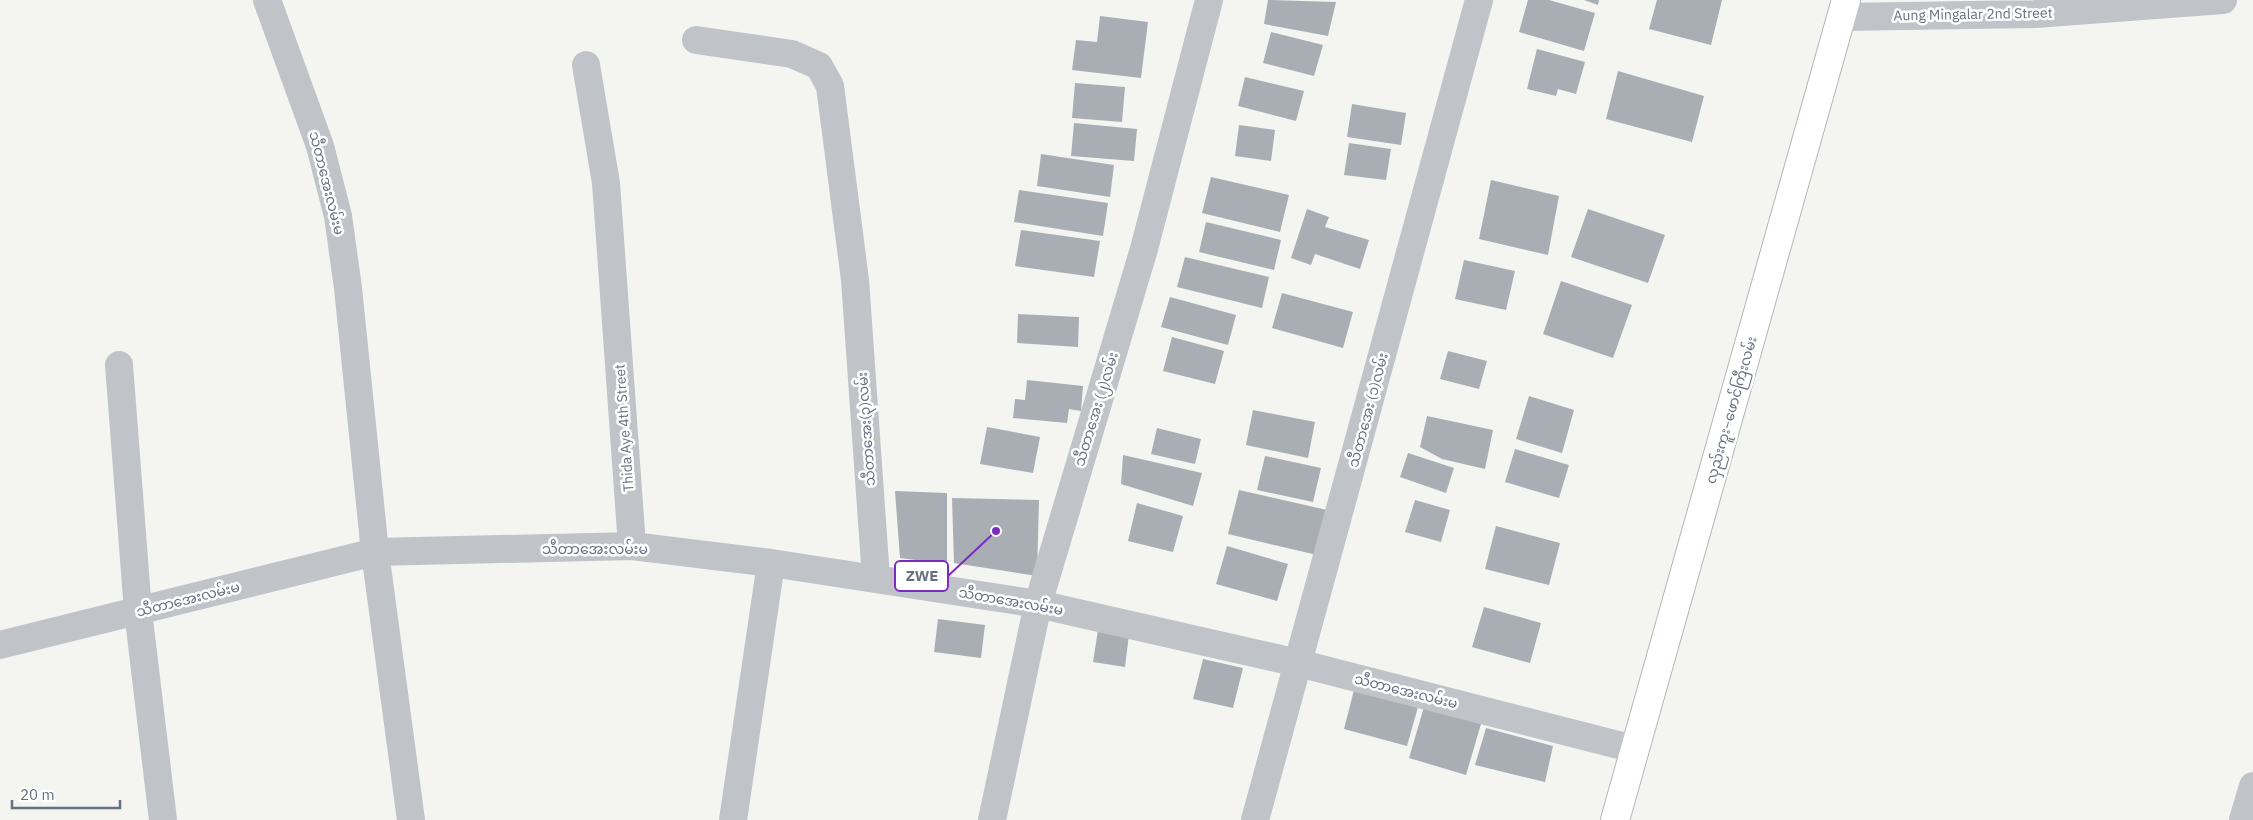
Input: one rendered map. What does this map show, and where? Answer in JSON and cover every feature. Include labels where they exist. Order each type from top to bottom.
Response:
[{"type":"main road","name":"လှည်းကူး−ဖောင်ကြီးလမ်း","points":[[1615,820],[1844,8]]},
{"type":"street","name":"သီတာအေးလမ်းမ","points":[[267,0],[320,146],[338,216],[348,288],[375,552],[411,820]]},
{"type":"street","name":"သီတာအေး (၂)လမ်း","points":[[992,820],[1038,604],[1144,249],[1209,0]]},
{"type":"street","name":"သီတာအေး (၁)လမ်း","points":[[1255,820],[1479,0]]},
{"type":"street","name":"Aung Mingalar 2nd Street","points":[[1844,8],[2035,14],[2223,0]]},
{"type":"street","name":"သီတာအေး(၃)လမ်း","points":[[696,40],[792,54],[819,66],[830,86],[855,280],[876,578]]},
{"type":"street","name":"Thida Aye 4th Street","points":[[586,64],[606,183],[632,546]]},
{"type":"street","points":[[119,365],[138,611],[163,820]]},
{"type":"street","name":"သီတာအေးလမ်းမ","points":[[0,644],[375,552],[632,546],[771,562],[1038,604],[1298,663],[1634,749]]},
{"type":"street","points":[[732,820],[771,562]]},
{"type":"street","points":[[2243,820],[2253,786]]},
{"type":"building","points":[[1268,0],[1336,2],[1328,36],[1264,24]]},
{"type":"building","points":[[1528,0],[1549,0],[1595,13],[1584,51],[1519,32]]},
{"type":"building","points":[[1584,0],[1599,0],[1598,5]]},
{"type":"building","points":[[1657,0],[1722,0],[1711,45],[1649,29]]},
{"type":"building","points":[[1100,16],[1148,22],[1141,78],[1072,70],[1076,40],[1097,42]]},
{"type":"building","points":[[1271,32],[1323,45],[1314,76],[1263,63]]},
{"type":"building","points":[[1537,49],[1585,62],[1576,94],[1558,89],[1556,96],[1527,89]]},
{"type":"building","points":[[1618,71],[1704,96],[1692,142],[1606,119]]},
{"type":"building","points":[[1245,77],[1304,91],[1296,121],[1238,106]]},
{"type":"building","points":[[1075,83],[1125,87],[1122,122],[1072,118]]},
{"type":"building","points":[[1352,104],[1406,113],[1401,145],[1347,137]]},
{"type":"building","points":[[1074,123],[1137,129],[1134,161],[1071,156]]},
{"type":"building","points":[[1239,125],[1275,130],[1271,161],[1235,156]]},
{"type":"building","points":[[1349,143],[1391,149],[1386,180],[1344,175]]},
{"type":"building","points":[[1041,154],[1114,165],[1110,197],[1037,186]]},
{"type":"building","points":[[1211,177],[1289,195],[1280,232],[1202,213]]},
{"type":"building","points":[[1491,180],[1559,196],[1548,255],[1479,239]]},
{"type":"building","points":[[1019,190],[1108,203],[1103,236],[1014,222]]},
{"type":"building","points":[[1307,209],[1329,217],[1325,227],[1369,240],[1360,269],[1315,254],[1311,265],[1291,258]]},
{"type":"building","points":[[1588,209],[1665,235],[1648,283],[1571,257]]},
{"type":"building","points":[[1206,222],[1281,240],[1274,270],[1199,252]]},
{"type":"building","points":[[1021,230],[1100,241],[1094,277],[1015,266]]},
{"type":"building","points":[[1185,257],[1269,277],[1262,308],[1177,287]]},
{"type":"building","points":[[1464,260],[1515,271],[1506,310],[1455,299]]},
{"type":"building","points":[[1561,281],[1632,305],[1613,358],[1543,334]]},
{"type":"building","points":[[1282,293],[1353,312],[1343,348],[1272,328]]},
{"type":"building","points":[[1170,297],[1236,315],[1228,345],[1161,327]]},
{"type":"building","points":[[1018,314],[1079,317],[1078,347],[1017,343]]},
{"type":"building","points":[[1172,337],[1224,351],[1215,384],[1163,371]]},
{"type":"building","points":[[1448,351],[1487,361],[1479,389],[1440,379]]},
{"type":"building","points":[[1027,380],[1083,386],[1081,411],[1069,409],[1067,423],[1013,418],[1015,399],[1025,400]]},
{"type":"building","points":[[1529,396],[1574,410],[1562,453],[1516,439]]},
{"type":"building","points":[[1253,410],[1315,422],[1308,458],[1246,445]]},
{"type":"building","points":[[1427,416],[1493,430],[1485,469],[1442,459],[1420,447]]},
{"type":"building","points":[[987,427],[1040,437],[1033,473],[980,464]]},
{"type":"building","points":[[1157,428],[1201,439],[1195,464],[1151,454]]},
{"type":"building","points":[[1515,449],[1569,465],[1559,498],[1505,482]]},
{"type":"building","points":[[1408,453],[1454,468],[1446,493],[1400,477]]},
{"type":"building","points":[[1123,455],[1202,473],[1193,506],[1121,484]]},
{"type":"building","points":[[1265,456],[1321,468],[1313,502],[1257,490]]},
{"type":"building","points":[[1239,490],[1327,510],[1317,555],[1228,534]]},
{"type":"building","points":[[895,491],[947,493],[947,564],[900,558]]},
{"type":"building","points":[[952,498],[1039,500],[1037,576],[954,563]]},
{"type":"building","points":[[1415,500],[1450,510],[1441,542],[1405,532]]},
{"type":"building","points":[[1137,503],[1183,516],[1173,552],[1128,541]]},
{"type":"building","points":[[1496,526],[1560,543],[1549,585],[1485,569]]},
{"type":"building","points":[[1227,546],[1288,564],[1277,601],[1216,584]]},
{"type":"building","points":[[1484,607],[1541,623],[1530,663],[1472,647]]},
{"type":"building","points":[[938,619],[985,625],[981,658],[934,652]]},
{"type":"building","points":[[1098,630],[1129,635],[1125,667],[1093,662]]},
{"type":"building","points":[[1203,659],[1243,668],[1233,708],[1193,699]]},
{"type":"building","points":[[1354,690],[1418,707],[1407,746],[1344,729]]},
{"type":"building","points":[[1424,707],[1481,724],[1466,775],[1409,758]]},
{"type":"building","points":[[1486,728],[1553,746],[1545,782],[1475,765]]},
{"type":"place","name":"ZWE","points":[[996,531]]}]
